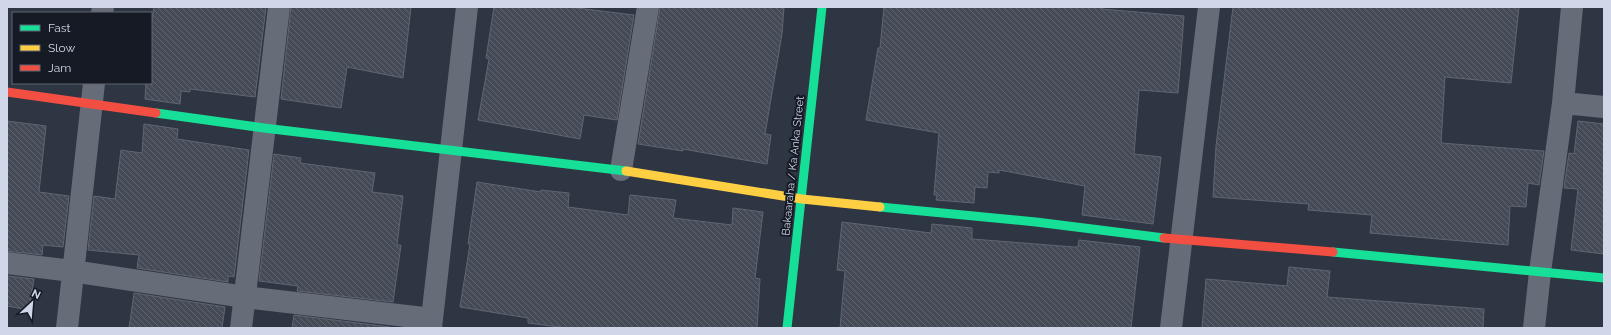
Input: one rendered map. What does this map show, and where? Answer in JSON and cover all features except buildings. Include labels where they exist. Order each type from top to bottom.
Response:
[{"type":"street","points":[[241,328],[279,7]]},
{"type":"street","points":[[7,263],[432,323],[467,7]]},
{"type":"street","points":[[621,170],[648,7]]},
{"type":"street","name":"Bakaaraha / Ka Anka Street","points":[[786,328],[802,199],[822,7]]},
{"type":"street","points":[[1170,328],[1182,240],[1209,7]]},
{"type":"street","points":[[1534,328],[1540,272],[1563,103],[1572,7]]},
{"type":"street","points":[[7,92],[93,93],[264,128],[621,170],[802,199],[1036,222],[1182,240],[1347,253],[1604,278]]},
{"type":"street","points":[[67,328],[72,271],[93,93]]},
{"type":"street","points":[[1563,103],[1604,107]]},
{"type":"traffic: fast","points":[[787,328],[822,7]]},
{"type":"traffic: fast","points":[[156,113],[264,128],[626,171]]},
{"type":"traffic: fast","points":[[880,207],[1036,222],[1164,238]]},
{"type":"traffic: fast","points":[[1333,252],[1604,278]]},
{"type":"traffic: slow","points":[[626,171],[802,199],[880,207]]},
{"type":"traffic: jam","points":[[7,92],[156,113]]},
{"type":"traffic: jam","points":[[1164,238],[1333,252]]}]
